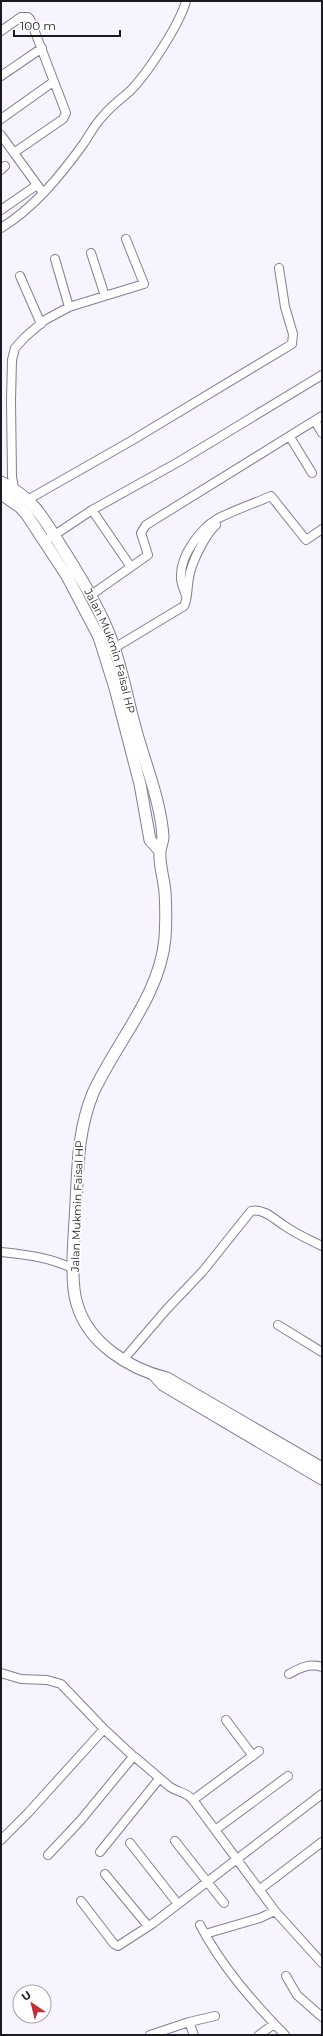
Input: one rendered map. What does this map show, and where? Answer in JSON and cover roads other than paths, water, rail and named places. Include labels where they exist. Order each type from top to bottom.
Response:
[{"type":"street","points":[[1,228],[26,210],[43,193],[84,143],[102,116],[130,91],[149,67],[177,25],[183,14],[186,1]]},
{"type":"street","points":[[1,31],[21,17],[28,17],[30,19],[42,48],[65,116],[15,152]]},
{"type":"street","points":[[1,76],[42,48]]},
{"type":"street","points":[[1,119],[53,82]]},
{"type":"street","points":[[1,135],[15,152],[43,193]]},
{"type":"street","points":[[1,210],[37,185]]},
{"type":"street","points":[[5,497],[14,488],[12,463],[12,360],[15,348],[25,337],[41,324],[69,307],[144,284],[126,239]]},
{"type":"street","points":[[91,253],[105,296]]},
{"type":"street","points":[[55,259],[69,307]]},
{"type":"street","points":[[29,499],[144,433],[292,344],[293,334],[285,307],[279,268]]},
{"type":"street","points":[[20,276],[41,324]]},
{"type":"street","points":[[44,542],[92,510],[180,461],[322,375]]},
{"type":"street","points":[[91,595],[148,555],[141,533],[146,525],[322,416]]},
{"type":"street","points":[[315,421],[322,433]]},
{"type":"street","points":[[290,437],[312,473]]},
{"type":"street","name":"Jalan Mukmin Faisal HP","points":[[1,482],[14,488],[29,499],[77,569],[109,633],[109,651],[140,784],[150,840],[160,850],[165,892],[164,946],[159,968],[149,993],[94,1092],[81,1130],[74,1269],[76,1303],[88,1329],[96,1339],[124,1360],[154,1375],[167,1378],[322,1468]]},
{"type":"street","points":[[109,651],[165,616],[179,610],[186,602],[181,575],[183,562],[188,552],[207,527],[227,515],[271,496],[306,540],[322,529]]},
{"type":"street","name":"Jalan Mukmin Faisal HP","points":[[5,497],[27,515],[68,576],[99,637],[109,651]]},
{"type":"street","points":[[92,510],[131,567]]},
{"type":"street","points":[[124,1360],[166,1310],[203,1271],[251,1211],[256,1210],[271,1215],[285,1226],[322,1246]]},
{"type":"street","points":[[1,1252],[55,1260],[74,1269]]},
{"type":"street","points":[[278,1325],[322,1352]]},
{"type":"street","name":"Jalan Mukmin Faisal HP","points":[[154,1375],[163,1385],[322,1479]]},
{"type":"street","points":[[289,1674],[306,1666],[315,1665],[322,1667]]},
{"type":"street","points":[[1,1673],[21,1679],[47,1680],[60,1684],[104,1729],[159,1779],[176,1791],[186,1793],[193,1800],[275,1911],[322,1963]]},
{"type":"street","points":[[193,1800],[256,1754],[226,1720]]},
{"type":"street","points":[[1,1840],[28,1813],[104,1729]]},
{"type":"street","points":[[48,1855],[80,1821],[134,1757]]},
{"type":"street","points":[[215,1830],[288,1776]]},
{"type":"street","points":[[100,1852],[159,1779]]},
{"type":"street","points":[[81,1901],[116,1946],[148,1926],[178,1904],[322,1794]]},
{"type":"street","points":[[175,1841],[224,1903]]},
{"type":"street","points":[[130,1843],[178,1904]]},
{"type":"street","points":[[259,1890],[321,1845]]},
{"type":"street","points":[[105,1874],[148,1926]]},
{"type":"street","points":[[205,1934],[260,1918],[275,1911]]},
{"type":"street","points":[[200,1925],[247,1995],[285,2035]]},
{"type":"street","points":[[286,1976],[297,1995],[322,2017]]},
{"type":"street","points":[[150,2035],[189,2022],[215,2016]]},
{"type":"street","points":[[189,2022],[194,2035]]},
{"type":"street","points":[[259,2035],[274,2024]]}]
